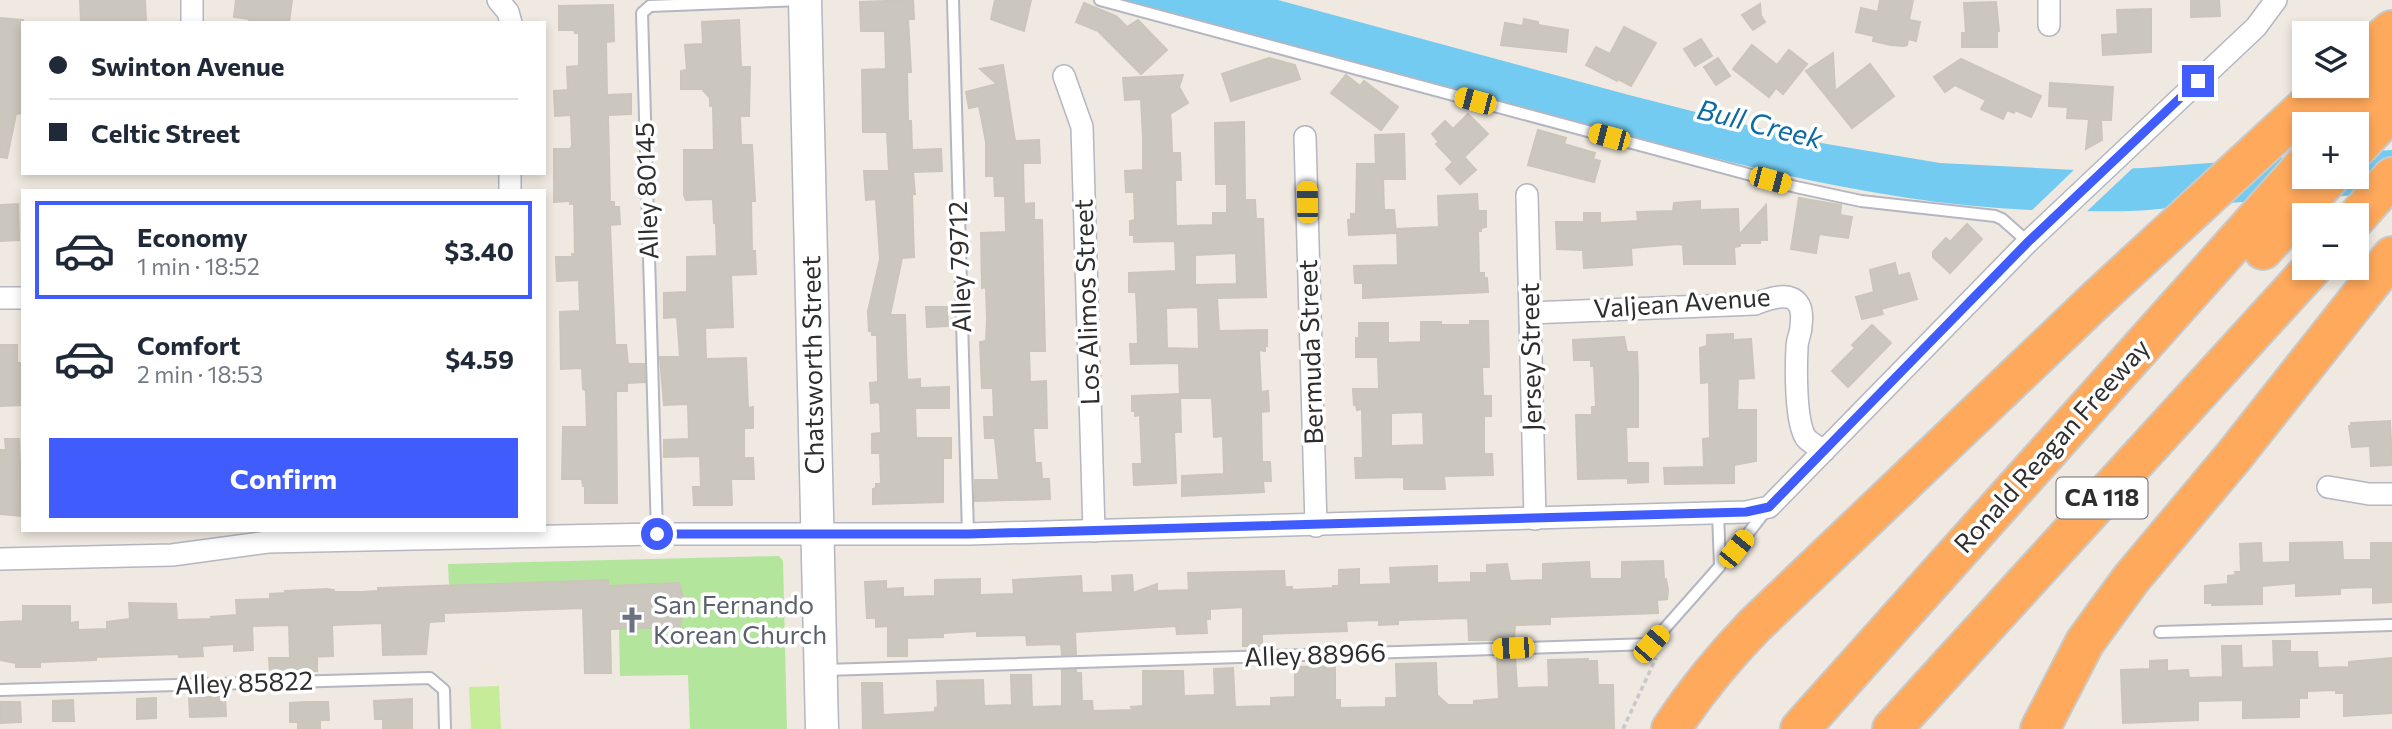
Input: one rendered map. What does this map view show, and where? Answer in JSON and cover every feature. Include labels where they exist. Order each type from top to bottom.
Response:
[{"type":"highway","points":[[2369,50],[2392,30]]},
{"type":"highway","points":[[2352,112],[2392,68]]},
{"type":"highway","points":[[1671,729],[1704,682],[1746,635],[2140,258],[2315,98]]},
{"type":"highway","points":[[2369,135],[2392,110]]},
{"type":"highway","points":[[2369,203],[2392,177]]},
{"type":"highway","name":"Ronald Reagan Freeway","points":[[1800,729],[2228,269],[2292,182]]},
{"type":"highway","name":"CA 118","points":[[1834,729],[2228,269],[2317,189]]},
{"type":"highway","points":[[2040,729],[2085,642],[2131,579],[2234,456],[2389,260]]},
{"type":"highway","name":"CA 118","points":[[1892,729],[2301,280]]},
{"type":"main road","name":"Chatsworth Street","points":[[805,0],[822,729]]},
{"type":"street","points":[[192,0],[192,21]]},
{"type":"street","points":[[498,0],[508,12],[510,21]]},
{"type":"street","points":[[2049,0],[2049,25]]},
{"type":"street","points":[[0,559],[172,555],[268,542],[518,534],[968,534],[1718,513],[1746,512],[1769,507],[2028,242],[2256,27],[2276,0]]},
{"type":"street","name":"Los Alimos Street","points":[[1065,76],[1082,127],[1094,531]]},
{"type":"street","name":"Bermuda Street","points":[[1305,137],[1316,526]]},
{"type":"street","name":"Jersey Street","points":[[1527,195],[1535,519]]},
{"type":"street","name":"Valjean Avenue","points":[[1530,313],[1755,303],[1781,295],[1790,297],[1798,302],[1802,312],[1797,344],[1800,422],[1806,439],[1824,450]]},
{"type":"street","points":[[0,298],[21,298]]},
{"type":"street","points":[[2328,487],[2369,494],[2392,494]]},
{"type":"lane","name":"Alley 80145","points":[[657,534],[642,13],[650,6],[805,0]]},
{"type":"lane","name":"Alley 79712","points":[[953,0],[968,534]]},
{"type":"lane","points":[[1100,0],[1796,187],[1861,201],[1995,216],[2028,242]]},
{"type":"lane","points":[[1736,549],[1769,507]]},
{"type":"lane","points":[[1651,644],[1720,566],[1718,513]]},
{"type":"lane","points":[[2160,632],[2392,625]]},
{"type":"lane","name":"Alley 88966","points":[[821,670],[1651,644]]},
{"type":"lane","name":"Alley 85822","points":[[0,690],[430,678],[444,690],[445,729]]},
{"type":"path","points":[[1623,729],[1658,654],[1651,644]]},
{"type":"green space","points":[[779,556],[783,561],[787,729],[690,729],[688,675],[620,676],[619,629],[679,584],[608,586],[608,580],[449,585],[448,564]]},
{"type":"green space","points":[[499,686],[501,729],[471,729],[469,687]]},
{"type":"water","points":[[1121,0],[1278,0],[1809,141],[1940,163],[2075,170],[2292,157],[2292,189],[2369,189],[2369,151],[2392,150],[2392,193],[2178,206],[2139,211],[2012,209],[1949,203],[1824,183],[1763,170],[1464,93]]},
{"type":"pier","points":[[2136,165],[2083,215],[2028,214],[2078,166]]},
{"type":"building","points":[[80,0],[145,0],[146,21],[81,21]]},
{"type":"building","points":[[236,0],[292,0],[289,21],[249,21],[234,17]]},
{"type":"building","points":[[913,0],[914,19],[908,19],[911,72],[907,72],[908,121],[911,121],[912,150],[941,149],[942,171],[913,172],[914,257],[902,258],[890,315],[905,315],[907,380],[920,379],[920,388],[949,387],[949,408],[915,408],[916,438],[951,438],[951,458],[943,458],[943,502],[873,504],[873,489],[876,484],[881,484],[880,453],[872,453],[872,434],[881,433],[880,404],[871,403],[870,383],[878,382],[877,335],[872,335],[872,331],[869,331],[868,311],[880,259],[876,199],[866,200],[864,171],[889,171],[887,132],[863,132],[862,70],[886,69],[885,31],[861,31],[860,2]]},
{"type":"building","points":[[995,0],[1031,0],[1024,31],[991,19]]},
{"type":"building","points":[[1880,0],[1913,0],[1909,20],[1920,22],[1916,41],[1908,39],[1907,45],[1891,45],[1873,41],[1874,36],[1856,32],[1861,8],[1878,12]]},
{"type":"building","points":[[2191,0],[2219,0],[2220,16],[2191,17]]},
{"type":"building","points":[[1996,2],[1999,31],[1997,47],[1962,47],[1962,33],[1966,33],[1964,3]]},
{"type":"building","points":[[1084,3],[1116,16],[1127,27],[1138,20],[1167,50],[1141,74],[1098,31],[1076,22]]},
{"type":"building","points":[[1760,4],[1761,16],[1765,22],[1753,30],[1742,15]]},
{"type":"building","points":[[613,5],[614,41],[606,42],[607,95],[631,94],[631,114],[608,115],[610,202],[614,202],[614,207],[619,207],[620,224],[610,225],[615,345],[626,345],[628,364],[644,364],[645,382],[627,383],[627,391],[616,391],[617,503],[585,503],[585,486],[582,479],[562,479],[563,427],[587,427],[582,368],[561,369],[560,312],[580,311],[579,280],[557,281],[556,257],[572,257],[572,254],[575,254],[574,204],[570,204],[570,201],[554,202],[554,149],[570,149],[572,146],[571,115],[555,116],[554,91],[568,90],[567,67],[579,66],[579,33],[574,30],[559,30],[559,6]]},
{"type":"building","points":[[2151,9],[2151,52],[2103,55],[2102,35],[2118,34],[2117,10]]},
{"type":"building","points":[[0,18],[23,21],[21,113],[16,114],[7,158],[0,157]]},
{"type":"building","points":[[1524,19],[1538,22],[1538,25],[1568,30],[1566,52],[1501,45],[1505,23],[1523,26]]},
{"type":"building","points":[[739,20],[741,67],[750,67],[749,116],[740,116],[741,145],[752,145],[755,201],[751,201],[752,251],[755,251],[756,274],[731,275],[733,327],[705,328],[706,359],[746,358],[748,408],[753,407],[753,428],[744,428],[744,458],[753,458],[754,479],[731,479],[732,505],[694,505],[693,487],[701,487],[700,456],[664,457],[664,440],[689,439],[688,404],[664,405],[660,357],[680,357],[677,317],[664,318],[664,293],[687,292],[687,257],[717,256],[713,199],[686,200],[684,195],[684,150],[714,150],[713,106],[710,106],[710,98],[702,89],[681,89],[681,71],[687,70],[685,45],[703,44],[702,22]]},
{"type":"building","points":[[1624,27],[1656,43],[1631,86],[1586,65],[1596,47],[1610,54]]},
{"type":"building","points":[[1701,39],[1712,56],[1695,66],[1684,49]]},
{"type":"building","points":[[1752,45],[1777,65],[1789,50],[1807,64],[1783,94],[1776,88],[1769,97],[1733,69]]},
{"type":"building","points":[[1833,53],[1835,91],[1870,64],[1894,96],[1852,128],[1806,71]]},
{"type":"building","points":[[1269,58],[1295,65],[1300,79],[1231,101],[1222,74]]},
{"type":"building","points":[[1718,58],[1730,76],[1716,85],[1704,67]]},
{"type":"building","points":[[1961,59],[2041,96],[2031,117],[2015,110],[2014,113],[2007,110],[2003,119],[1981,109],[1986,100],[1955,85],[1945,92],[1934,77]]},
{"type":"building","points":[[1003,65],[1015,141],[1039,140],[1040,163],[1023,163],[1024,204],[1034,203],[1034,220],[1042,220],[1045,351],[1029,351],[1030,382],[1046,381],[1047,428],[1033,428],[1035,463],[1041,463],[1042,479],[1049,479],[1050,499],[975,501],[975,480],[999,480],[995,438],[985,438],[984,417],[994,417],[993,388],[982,388],[980,342],[986,341],[987,319],[986,287],[982,288],[981,233],[1006,232],[1005,196],[995,196],[994,176],[986,176],[986,142],[979,106],[969,108],[966,92],[997,84],[980,69]]},
{"type":"building","points":[[1183,75],[1179,87],[1188,103],[1170,114],[1171,122],[1167,123],[1171,123],[1172,153],[1180,153],[1181,180],[1175,180],[1176,226],[1213,225],[1213,213],[1227,213],[1227,184],[1216,184],[1215,123],[1244,122],[1245,200],[1255,200],[1256,219],[1263,219],[1266,297],[1217,298],[1219,331],[1267,330],[1265,351],[1259,350],[1261,392],[1268,391],[1269,411],[1261,412],[1262,462],[1270,462],[1271,481],[1263,481],[1264,492],[1182,496],[1182,476],[1224,474],[1223,436],[1214,437],[1212,398],[1180,398],[1179,363],[1131,364],[1130,344],[1138,344],[1136,292],[1129,292],[1129,273],[1176,271],[1175,241],[1134,242],[1134,235],[1130,235],[1130,221],[1135,220],[1134,192],[1126,192],[1125,171],[1143,170],[1143,138],[1141,99],[1125,100],[1123,78]],"holes":[[[1236,253],[1237,284],[1195,285],[1195,255]],[[1198,307],[1199,349],[1167,348],[1166,308]]]},
{"type":"building","points":[[1346,75],[1360,86],[1364,81],[1398,107],[1381,130],[1331,93]]},
{"type":"building","points":[[2050,83],[2113,87],[2111,120],[2101,120],[2102,140],[2086,149],[2089,119],[2067,118],[2068,107],[2049,106]]},
{"type":"building","points":[[1468,114],[1488,134],[1464,157],[1476,170],[1460,184],[1446,169],[1453,162],[1436,144],[1439,142],[1432,134],[1445,121],[1453,129]]},
{"type":"building","points":[[1538,130],[1566,138],[1564,144],[1595,153],[1593,159],[1600,161],[1594,182],[1528,165]]},
{"type":"building","points":[[1404,134],[1405,179],[1383,179],[1384,210],[1394,210],[1396,233],[1349,235],[1348,220],[1351,220],[1351,214],[1356,214],[1357,164],[1376,164],[1375,135]]},
{"type":"building","points":[[1477,194],[1478,211],[1486,211],[1486,227],[1478,231],[1479,273],[1484,273],[1484,278],[1487,278],[1488,292],[1363,298],[1363,283],[1355,283],[1354,266],[1398,265],[1397,229],[1439,227],[1438,196]]},
{"type":"building","points":[[1799,198],[1841,205],[1840,215],[1852,217],[1848,238],[1819,234],[1816,253],[1791,249]]},
{"type":"building","points":[[1700,201],[1700,210],[1738,209],[1739,235],[1766,205],[1767,240],[1760,240],[1760,243],[1740,243],[1740,246],[1734,247],[1735,264],[1684,264],[1683,245],[1678,244],[1631,248],[1632,265],[1584,268],[1583,250],[1557,249],[1556,222],[1584,222],[1584,213],[1600,213],[1600,223],[1638,221],[1637,212],[1673,211],[1674,203]]},
{"type":"building","points":[[18,204],[19,240],[0,241],[0,205]]},
{"type":"building","points":[[1967,224],[1982,239],[1950,273],[1933,257],[1933,252],[1946,238],[1950,242]]},
{"type":"building","points":[[1895,263],[1898,276],[1909,273],[1917,299],[1881,309],[1883,314],[1862,319],[1856,297],[1874,292],[1870,270]]},
{"type":"building","points":[[926,307],[947,307],[948,326],[927,327]]},
{"type":"building","points":[[1470,321],[1488,321],[1489,367],[1482,367],[1483,396],[1491,396],[1491,416],[1484,416],[1484,454],[1492,454],[1493,475],[1444,476],[1445,489],[1404,489],[1404,477],[1356,478],[1355,458],[1363,458],[1362,409],[1357,410],[1354,405],[1353,389],[1379,389],[1378,357],[1356,357],[1359,323],[1388,323],[1388,343],[1421,342],[1421,322],[1470,325]],"holes":[[[1423,412],[1424,445],[1391,446],[1391,413]]]},
{"type":"building","points":[[1872,325],[1891,343],[1848,387],[1832,371],[1855,348],[1852,345]]},
{"type":"building","points":[[1733,334],[1733,340],[1751,339],[1754,378],[1738,379],[1737,410],[1756,410],[1756,461],[1734,465],[1734,483],[1665,484],[1664,468],[1704,467],[1703,439],[1710,438],[1709,382],[1701,383],[1700,348],[1707,346],[1707,335]]},
{"type":"building","points":[[1624,337],[1627,352],[1637,352],[1638,379],[1638,427],[1626,427],[1627,463],[1648,463],[1648,482],[1628,483],[1628,478],[1578,479],[1576,415],[1592,415],[1592,407],[1596,407],[1594,366],[1591,366],[1591,360],[1574,360],[1573,340]]},
{"type":"building","points":[[0,345],[17,345],[17,363],[21,363],[21,405],[0,406]]},
{"type":"building","points":[[1180,394],[1181,432],[1174,432],[1176,483],[1134,485],[1133,464],[1142,464],[1140,415],[1135,416],[1135,411],[1132,411],[1132,396]]},
{"type":"building","points":[[2390,421],[2392,465],[2371,466],[2370,446],[2352,447],[2349,426],[2351,423]]},
{"type":"building","points":[[5,439],[19,439],[21,516],[0,514],[0,450],[6,450]]},
{"type":"building","points":[[2342,542],[2343,560],[2371,560],[2371,543],[2392,543],[2392,602],[2373,603],[2373,587],[2340,588],[2340,594],[2296,596],[2296,583],[2262,586],[2262,604],[2205,603],[2205,586],[2228,584],[2228,576],[2241,572],[2240,544],[2261,543],[2262,563],[2290,562],[2290,543]]},
{"type":"building","points":[[1663,561],[1668,590],[1667,599],[1657,600],[1658,613],[1550,617],[1550,624],[1515,625],[1514,640],[1469,640],[1468,618],[1398,620],[1398,624],[1379,625],[1379,620],[1346,621],[1347,631],[1262,634],[1262,646],[1243,646],[1243,607],[1210,609],[1210,619],[1206,619],[1207,633],[1177,634],[1176,626],[1075,632],[1076,654],[1062,655],[1061,644],[1027,645],[1026,635],[977,636],[977,631],[943,633],[943,637],[907,638],[907,656],[888,656],[888,626],[876,627],[876,618],[867,618],[865,582],[886,581],[886,589],[903,588],[903,597],[935,596],[935,580],[980,579],[980,595],[1014,594],[1013,580],[1081,576],[1082,593],[1113,592],[1112,576],[1132,575],[1133,593],[1157,584],[1157,591],[1189,590],[1188,573],[1284,571],[1285,587],[1292,587],[1292,590],[1339,586],[1339,570],[1359,569],[1359,585],[1391,584],[1390,568],[1437,566],[1437,583],[1471,582],[1471,573],[1487,573],[1487,565],[1507,564],[1510,581],[1543,580],[1543,564],[1589,562],[1590,579],[1622,579],[1622,562]]},
{"type":"building","points":[[608,580],[608,586],[679,583],[684,601],[680,627],[610,629],[611,673],[585,673],[583,608],[444,613],[444,621],[429,622],[426,654],[383,655],[382,623],[332,625],[333,656],[308,657],[317,657],[317,671],[309,673],[270,672],[269,658],[290,658],[289,625],[252,626],[253,650],[234,651],[234,644],[202,646],[203,656],[179,657],[179,654],[96,657],[96,660],[40,662],[40,667],[16,667],[16,663],[0,660],[0,622],[23,621],[23,606],[70,606],[70,623],[78,622],[78,630],[107,629],[107,622],[130,619],[129,603],[176,604],[177,620],[212,619],[211,617],[237,615],[236,600],[270,599],[270,594],[285,591],[327,589],[334,592],[362,592],[378,591],[378,588]]},
{"type":"building","points":[[2273,641],[2290,641],[2290,652],[2317,652],[2318,668],[2349,667],[2349,662],[2392,658],[2392,713],[2344,716],[2344,693],[2336,693],[2336,690],[2307,691],[2307,698],[2299,698],[2299,717],[2243,718],[2243,700],[2198,701],[2198,720],[2123,723],[2121,670],[2150,669],[2150,661],[2167,660],[2167,671],[2188,670],[2189,678],[2223,677],[2222,646],[2241,646],[2242,668],[2274,667]]},
{"type":"building","points":[[1515,656],[1517,688],[1549,687],[1548,660],[1597,661],[1598,685],[1613,685],[1614,729],[863,729],[862,683],[882,683],[883,715],[935,712],[938,707],[937,681],[983,680],[984,706],[1012,705],[1011,675],[1031,675],[1032,707],[1062,706],[1062,670],[1076,670],[1076,673],[1081,673],[1082,701],[1092,701],[1093,711],[1132,710],[1131,707],[1143,706],[1143,671],[1183,671],[1184,696],[1215,695],[1214,669],[1233,668],[1235,707],[1271,706],[1271,698],[1295,697],[1295,667],[1335,666],[1335,700],[1340,700],[1340,708],[1386,707],[1386,698],[1397,698],[1396,664],[1436,663],[1437,695],[1448,705],[1474,705],[1474,701],[1499,699],[1497,657]]},
{"type":"building","points":[[225,696],[226,716],[190,717],[189,698]]},
{"type":"building","points":[[156,698],[156,718],[137,719],[137,699]]},
{"type":"building","points":[[412,699],[412,729],[383,729],[383,719],[375,719],[374,701]]},
{"type":"building","points":[[73,700],[74,721],[53,721],[53,701]]},
{"type":"building","points":[[0,702],[20,702],[21,722],[1,723]]},
{"type":"building","points":[[328,702],[329,720],[320,720],[320,729],[298,729],[298,722],[290,722],[290,703]]},
{"type":"place","name":"San Fernando Korean Church","points":[[632,620]]},
{"type":"route","points":[[657,534],[784,533],[818,536],[1288,526],[1746,512],[1769,507],[2028,242],[2198,81]]},
{"type":"water label","name":"Bull Creek","points":[[1760,124]]}]
